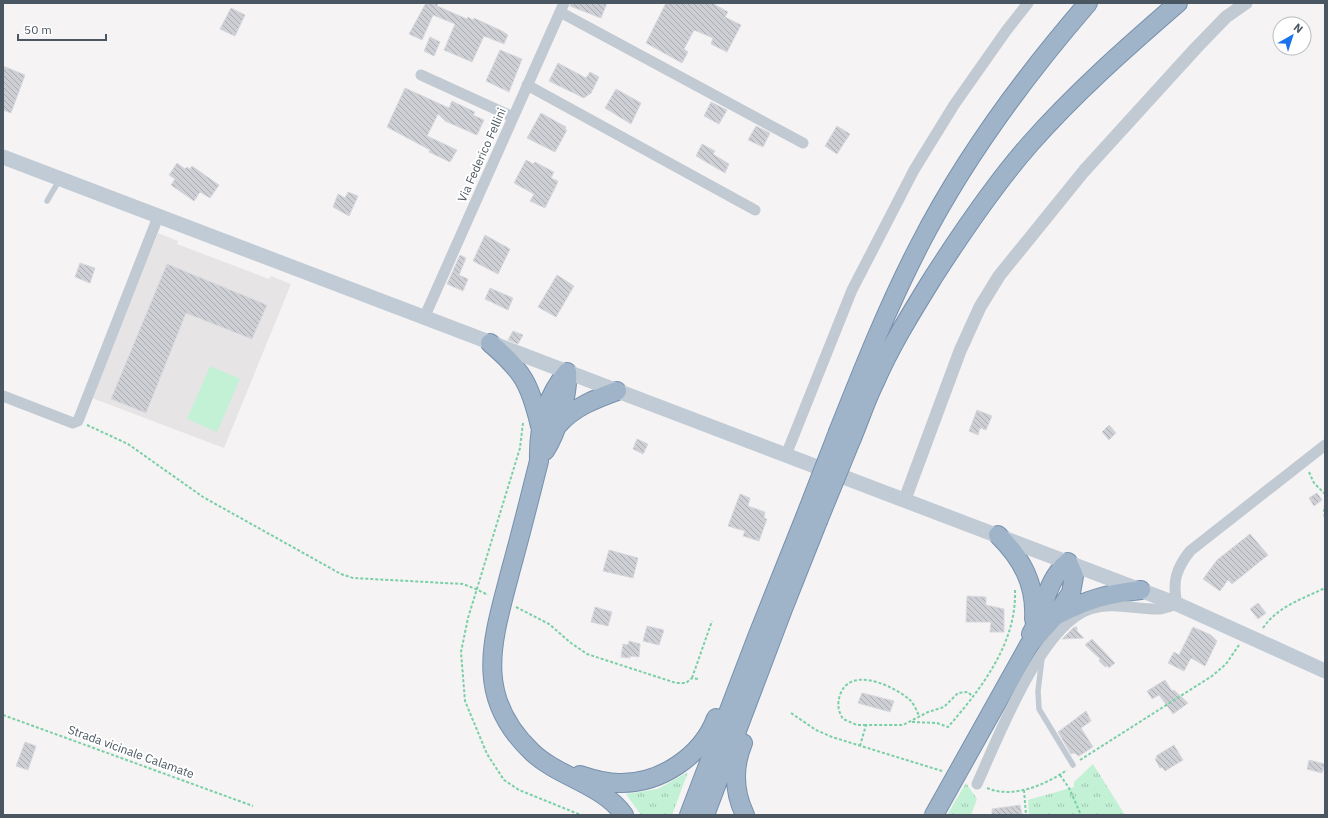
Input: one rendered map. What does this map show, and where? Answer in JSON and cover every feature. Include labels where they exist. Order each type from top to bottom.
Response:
[{"type":"highway","points":[[705,815],[779,620],[812,519],[845,435],[871,351],[898,288],[919,246],[953,185],[980,142],[1022,84],[1088,3]]},
{"type":"highway","points":[[845,435],[911,315],[955,243],[989,195],[1029,145],[1075,96],[1115,57],[1178,3]]},
{"type":"highway","points":[[490,343],[508,358],[528,385],[548,431],[548,447],[539,461],[496,627],[491,662],[495,690],[503,714],[518,739],[539,759],[604,796],[624,815]]},
{"type":"highway","points":[[548,431],[566,400],[568,383],[567,372]]},
{"type":"highway","points":[[548,431],[580,406],[617,391]]},
{"type":"highway","points":[[689,815],[756,637],[812,519]]},
{"type":"highway","points":[[998,535],[1016,554],[1028,575],[1032,587],[1034,644]]},
{"type":"highway","points":[[934,815],[1034,644],[1067,600],[1073,586],[1074,576],[1068,562],[1058,571],[1050,583],[1034,644]]},
{"type":"highway","points":[[1055,616],[1102,595],[1141,590]]},
{"type":"highway","points":[[745,815],[736,788],[737,766],[741,747],[770,669],[779,620]]},
{"type":"highway","points":[[557,769],[598,780],[619,783],[650,779],[671,770],[697,748],[708,734],[715,722],[732,674],[756,637]]},
{"type":"main road","points":[[3,158],[905,499],[1178,604],[1325,671]]},
{"type":"street","points":[[786,455],[852,290],[914,170],[954,105],[1006,31],[1028,3]]},
{"type":"street","points":[[905,499],[960,352],[980,308],[999,276],[1084,171],[1196,48],[1226,18],[1246,3]]},
{"type":"street","points":[[560,6],[803,143]]},
{"type":"street","name":"Via Federico Fellini","points":[[424,318],[527,85],[560,6]]},
{"type":"street","points":[[421,75],[513,116]]},
{"type":"street","points":[[527,85],[755,210]]},
{"type":"street","points":[[3,396],[73,423],[78,421],[158,217]]},
{"type":"street","points":[[977,784],[1012,707],[1034,644],[1078,615],[1090,609],[1122,604],[1144,608],[1162,609],[1178,604],[1174,592],[1176,577],[1180,565],[1190,551],[1325,444]]},
{"type":"lane","points":[[47,201],[60,179]]},
{"type":"lane","points":[[1034,644],[1039,709],[1073,765]]},
{"type":"path","points":[[78,421],[128,444],[203,497],[341,574],[353,578],[463,584],[493,598]]},
{"type":"path","points":[[1302,463],[1314,483],[1325,494]]},
{"type":"path","points":[[1325,504],[1325,518]]},
{"type":"path","points":[[919,716],[911,701],[892,688],[874,681],[860,680],[847,684],[842,689],[838,706],[843,719],[857,724],[903,725],[912,722],[937,723],[948,726],[986,680],[1005,641],[1014,615],[1015,586]]},
{"type":"path","points":[[1259,641],[1261,631],[1275,613],[1325,588]]},
{"type":"path","points":[[513,606],[549,624],[571,644],[587,654],[676,683],[686,683],[692,678],[712,621]]},
{"type":"path","points":[[977,784],[991,790],[1024,790],[1054,779],[1073,765],[1212,676],[1233,655],[1241,641],[1241,633]]},
{"type":"path","points":[[692,678],[698,679]]},
{"type":"path","points":[[912,722],[919,716],[944,707],[958,693],[968,692],[973,697]]},
{"type":"path","points":[[791,713],[816,730],[832,737],[945,772]]},
{"type":"path","name":"Strada vicinale Calamate","points":[[3,715],[253,806]]},
{"type":"path","points":[[860,746],[866,725]]},
{"type":"path","points":[[1060,774],[1069,788],[1080,815]]},
{"type":"path","points":[[1024,790],[1026,815]]},
{"type":"shaded area","points":[[158,233],[178,241],[177,244],[269,279],[271,276],[291,284],[224,448],[92,398]]},
{"type":"green space","points":[[210,366],[240,379],[217,432],[187,419]]},
{"type":"green space","points":[[1093,764],[1125,815],[1029,815],[1028,800],[1074,787],[1074,782]]},
{"type":"green space","points":[[688,772],[672,815],[641,815],[626,794],[658,789]]},
{"type":"green space","points":[[966,783],[977,799],[971,815],[947,815]]},
{"type":"building","points":[[426,3],[438,3],[437,6],[467,19],[468,17],[473,20],[474,18],[502,31],[508,35],[504,44],[484,36],[472,62],[444,50],[455,24],[433,15],[422,40],[409,34]]},
{"type":"building","points":[[571,3],[607,3],[601,18],[570,6]]},
{"type":"building","points":[[666,3],[712,3],[728,12],[725,17],[741,25],[727,52],[711,44],[713,38],[694,30],[684,49],[688,52],[682,63],[646,43]]},
{"type":"building","points":[[231,8],[245,15],[235,36],[220,29]]},
{"type":"building","points":[[430,37],[440,42],[434,56],[424,51]]},
{"type":"building","points":[[500,50],[522,59],[509,92],[486,81]]},
{"type":"building","points":[[558,63],[586,78],[590,72],[599,77],[591,93],[584,98],[549,81]]},
{"type":"building","points":[[3,66],[25,75],[11,113],[3,110]]},
{"type":"building","points":[[405,88],[449,108],[452,101],[475,112],[473,115],[484,120],[477,135],[445,121],[438,114],[427,136],[457,150],[450,162],[429,152],[430,150],[387,127]]},
{"type":"building","points":[[616,89],[641,103],[631,124],[605,108]]},
{"type":"building","points":[[711,102],[727,110],[719,124],[704,116]]},
{"type":"building","points":[[541,113],[566,127],[565,129],[567,130],[555,152],[527,138]]},
{"type":"building","points":[[756,126],[770,133],[763,147],[748,140]]},
{"type":"building","points":[[837,126],[850,134],[837,154],[825,146]]},
{"type":"building","points":[[702,144],[715,151],[713,154],[729,164],[725,173],[696,156]]},
{"type":"building","points":[[526,160],[533,164],[535,162],[554,172],[551,178],[558,181],[545,208],[530,201],[534,194],[514,183]]},
{"type":"building","points":[[177,163],[185,169],[187,167],[190,169],[192,166],[219,185],[210,198],[200,192],[194,201],[171,185],[175,179],[169,175]]},
{"type":"building","points":[[348,192],[358,196],[349,216],[333,207],[338,194],[345,198]]},
{"type":"building","points":[[485,235],[510,249],[498,274],[473,261]]},
{"type":"building","points":[[460,255],[466,258],[459,275],[468,279],[463,291],[447,284]]},
{"type":"building","points":[[80,263],[95,268],[90,283],[75,277]]},
{"type":"building","points":[[167,264],[267,305],[252,339],[186,313],[146,413],[111,399]]},
{"type":"building","points":[[557,275],[574,286],[556,317],[538,307]]},
{"type":"building","points":[[490,288],[513,298],[508,310],[485,299]]},
{"type":"building","points":[[513,331],[523,335],[518,344],[508,340]]},
{"type":"building","points":[[977,410],[992,416],[986,430],[980,428],[978,435],[969,431]]},
{"type":"building","points":[[1109,425],[1116,433],[1109,440],[1102,432]]},
{"type":"building","points":[[637,439],[648,444],[643,454],[633,449]]},
{"type":"building","points":[[1317,493],[1322,500],[1314,506],[1309,498]]},
{"type":"building","points":[[740,494],[750,498],[748,506],[765,512],[764,518],[767,519],[759,541],[743,536],[745,531],[728,526]]},
{"type":"building","points":[[1250,534],[1268,555],[1232,584],[1228,580],[1220,591],[1203,579],[1217,560]]},
{"type":"building","points":[[609,550],[638,558],[633,578],[603,571]]},
{"type":"building","points":[[967,596],[986,597],[986,605],[1004,609],[1004,632],[990,632],[991,622],[966,622]]},
{"type":"building","points":[[1258,603],[1266,613],[1258,619],[1250,609]]},
{"type":"building","points":[[595,607],[612,612],[608,626],[591,622]]},
{"type":"building","points":[[647,626],[664,630],[659,645],[643,641]]},
{"type":"building","points":[[1074,627],[1077,627],[1077,631],[1084,638],[1062,639]]},
{"type":"building","points":[[1193,627],[1211,635],[1217,641],[1205,666],[1191,658],[1184,671],[1168,663],[1174,652],[1179,655]]},
{"type":"building","points":[[1092,639],[1115,663],[1109,668],[1107,666],[1105,667],[1099,661],[1100,659],[1085,645]]},
{"type":"building","points":[[629,641],[640,644],[639,657],[621,657],[623,644],[628,645]]},
{"type":"building","points":[[1165,680],[1172,691],[1174,690],[1188,703],[1173,714],[1159,695],[1152,699],[1147,691]]},
{"type":"building","points":[[862,693],[894,701],[890,712],[858,703]]},
{"type":"building","points":[[1086,711],[1091,721],[1081,728],[1093,747],[1079,756],[1074,753],[1071,754],[1058,732]]},
{"type":"building","points":[[25,742],[36,746],[28,770],[16,766]]},
{"type":"building","points":[[1174,745],[1183,760],[1165,771],[1162,767],[1160,768],[1155,759],[1157,758],[1156,756]]},
{"type":"building","points":[[1309,760],[1325,764],[1322,773],[1307,769]]},
{"type":"building","points":[[1020,805],[1022,815],[992,815],[992,809]]}]
